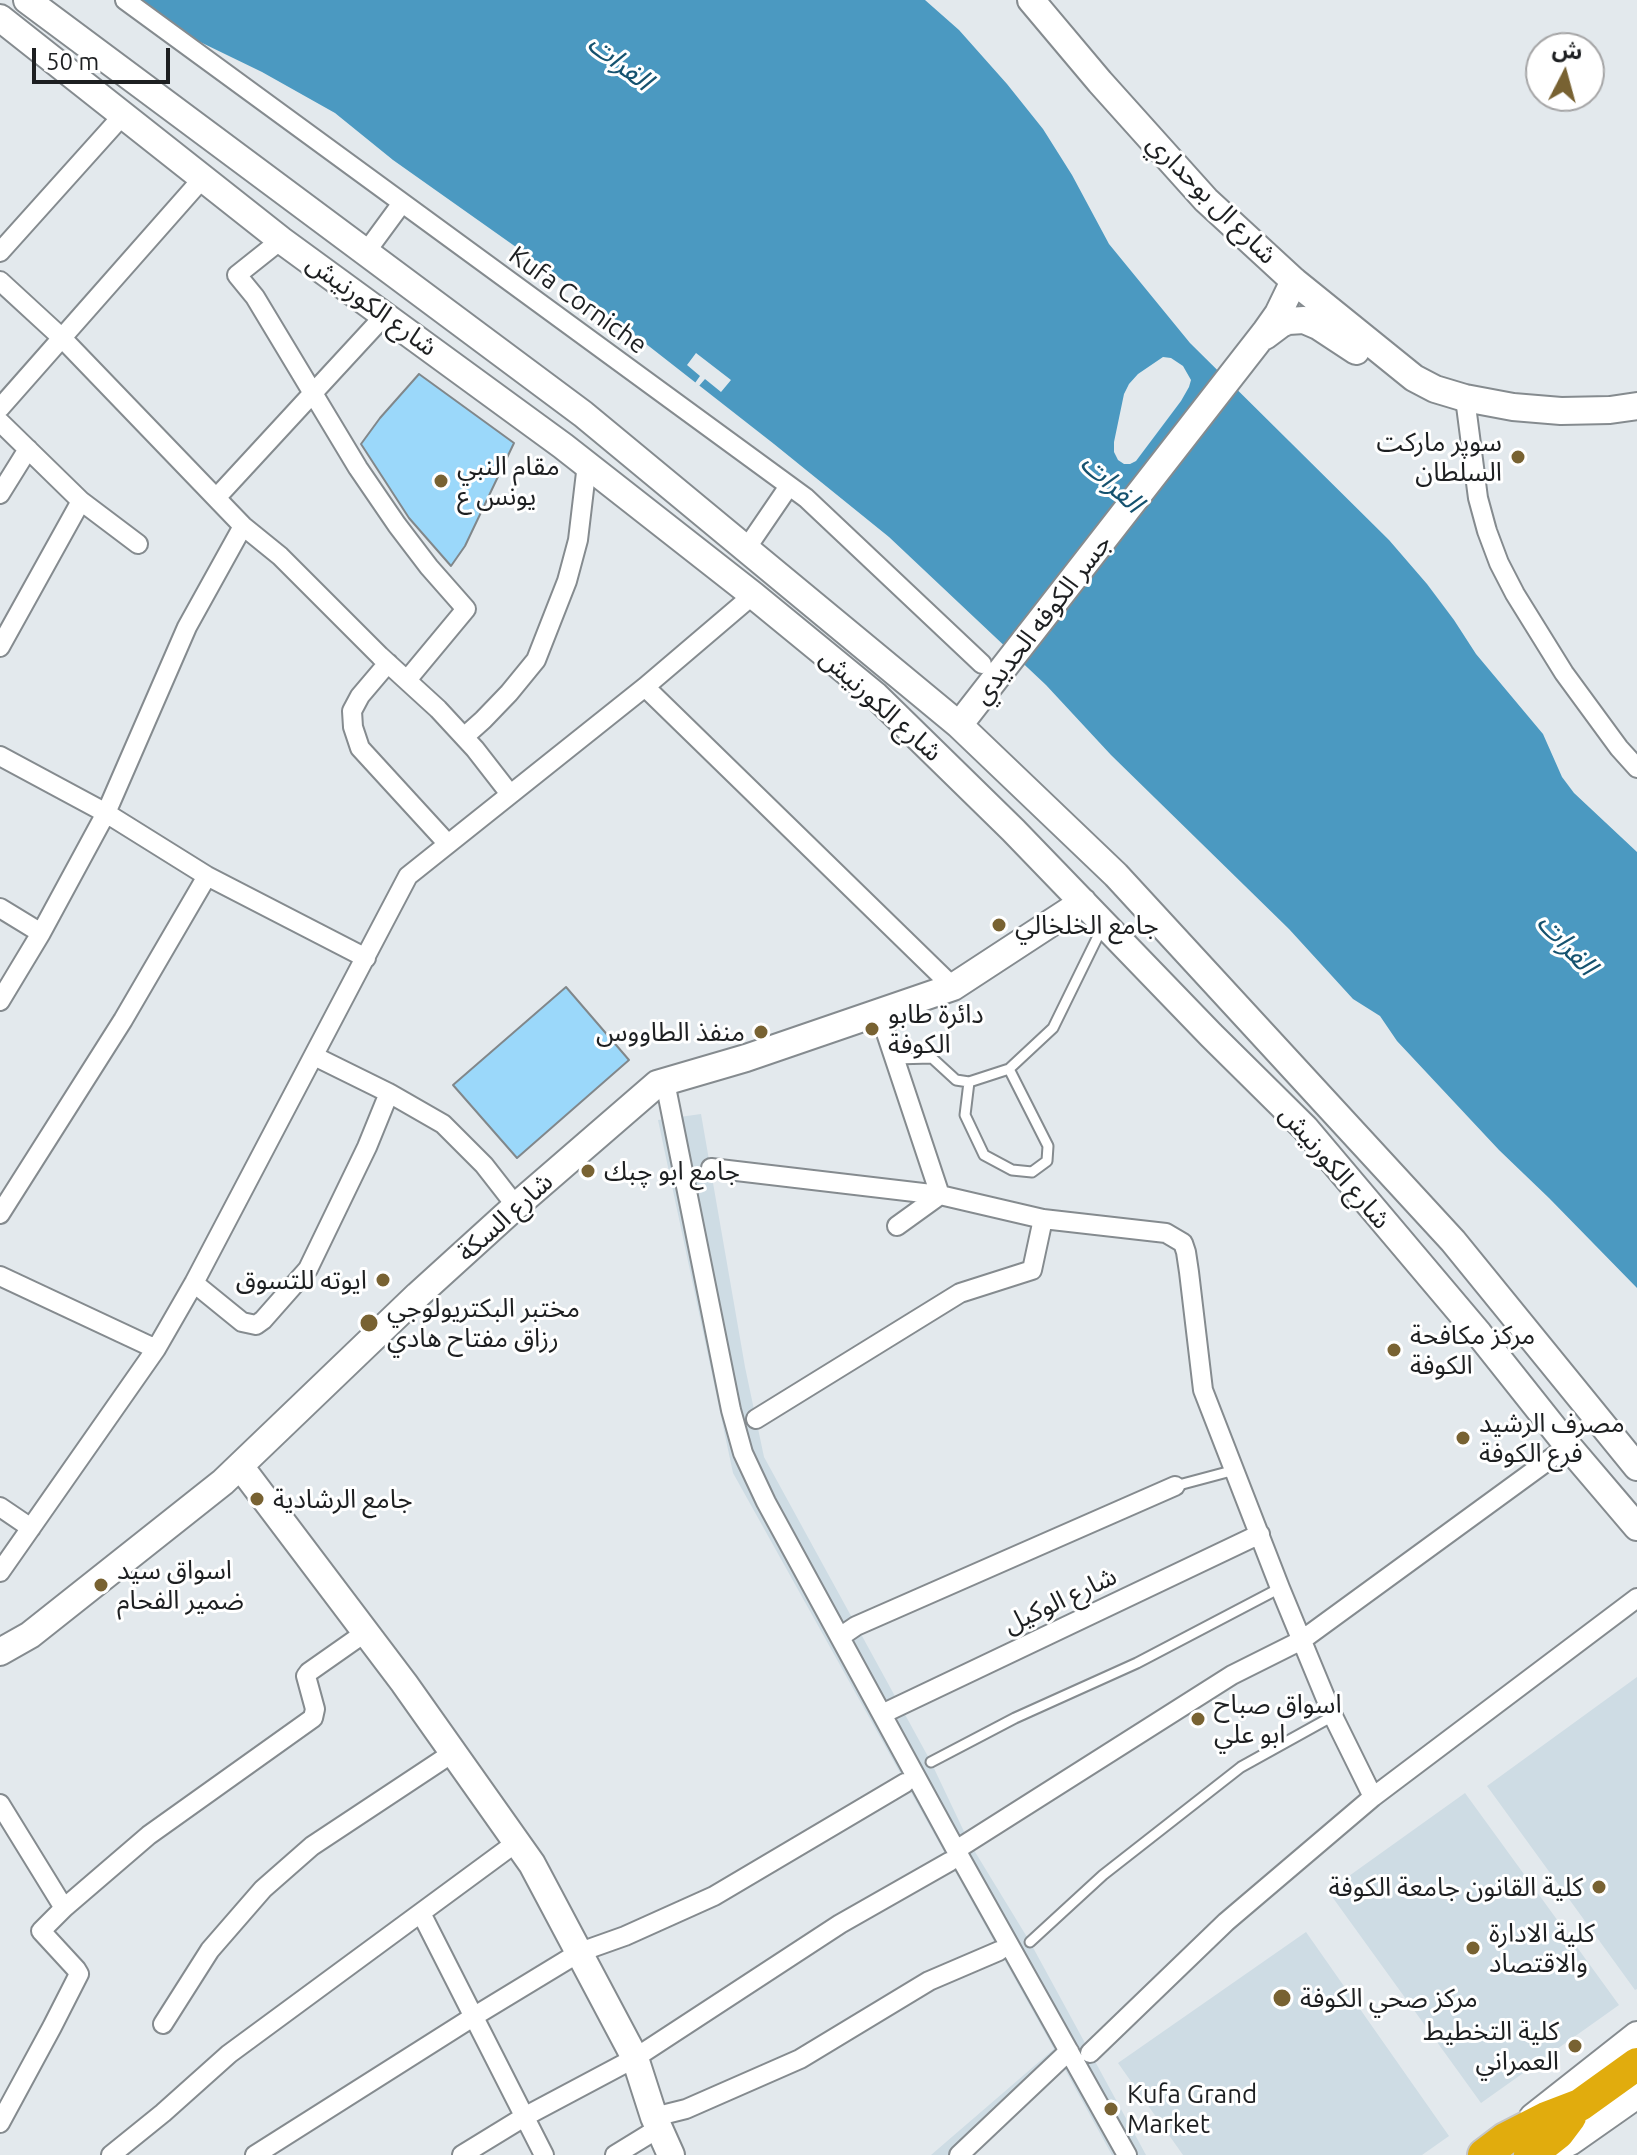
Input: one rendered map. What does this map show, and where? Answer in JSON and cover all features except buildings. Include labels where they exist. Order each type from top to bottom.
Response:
[{"type":"highway","points":[[1506,2150],[1546,2118],[1585,2102],[1637,2064]]},
{"type":"street","name":"Kufa Corniche","points":[[125,0],[806,498],[993,666]]},
{"type":"street","name":"شارع ال بوحداري","points":[[1031,0],[1206,200],[1294,281],[1414,378],[1435,389],[1465,398],[1513,407],[1561,411],[1637,406]]},
{"type":"street","name":"شارع الكورنيش","points":[[42,5],[583,414],[959,725],[1116,875],[1453,1241],[1637,1467]]},
{"type":"street","name":"شارع الكورنيش","points":[[0,18],[275,235],[587,464],[875,695],[1002,819],[1305,1128],[1637,1527]]},
{"type":"street","points":[[0,252],[123,115]]},
{"type":"street","points":[[0,408],[202,179]]},
{"type":"street","points":[[291,196],[287,219],[237,275],[255,297],[358,468],[397,525],[466,609],[407,680]]},
{"type":"street","points":[[366,252],[402,203]]},
{"type":"street","points":[[313,263],[318,241],[341,234]]},
{"type":"street","points":[[0,281],[62,338],[243,526],[280,556],[464,737],[510,794]]},
{"type":"street","name":"جسر الکوفه الحديدي","points":[[959,725],[993,666],[1253,346],[1278,314],[1294,281]]},
{"type":"street","points":[[217,497],[385,315]]},
{"type":"street","name":"شارع ال بوحداري","points":[[1253,346],[1281,324],[1304,320],[1399,379],[1408,381],[1414,378]]},
{"type":"street","points":[[1465,398],[1478,498],[1499,563],[1564,673],[1637,768]]},
{"type":"street","points":[[0,422],[81,501],[138,544]]},
{"type":"street","points":[[0,494],[28,449]]},
{"type":"street","points":[[464,737],[509,693],[536,660],[567,581],[578,540],[587,464]]},
{"type":"street","points":[[746,549],[789,486]]},
{"type":"street","points":[[0,647],[81,501]]},
{"type":"street","points":[[0,1001],[106,813],[187,627],[243,526]]},
{"type":"street","points":[[0,1572],[156,1349],[194,1283],[408,876],[645,687],[753,595]]},
{"type":"street","points":[[388,663],[360,696],[352,711],[353,727],[360,748],[448,844]]},
{"type":"street","points":[[645,687],[953,987]]},
{"type":"street","points":[[0,756],[106,813],[207,876],[366,958]]},
{"type":"street","points":[[0,1214],[123,1020],[207,876]]},
{"type":"street","name":"شارع السكة","points":[[0,1652],[30,1635],[223,1482],[418,1295],[657,1084],[746,1058],[953,987],[1083,902]]},
{"type":"street","points":[[0,908],[41,933]]},
{"type":"street","points":[[1179,1001],[1200,995],[1210,977]]},
{"type":"street","points":[[1211,1035],[1221,1015],[1239,1008]]},
{"type":"street","points":[[879,1012],[940,1195]]},
{"type":"street","points":[[314,1056],[443,1124],[484,1165],[516,1206]]},
{"type":"street","points":[[665,1082],[743,1453],[766,1502],[882,1714],[953,1856],[1127,2155]]},
{"type":"street","points":[[194,1283],[242,1322],[256,1325],[263,1320],[308,1269],[367,1147],[389,1093]]},
{"type":"street","points":[[711,1168],[940,1195],[1043,1219],[1166,1233],[1183,1243],[1203,1390],[1333,1716],[1373,1797]]},
{"type":"street","points":[[897,1226],[940,1195]]},
{"type":"street","points":[[756,1419],[960,1293],[1032,1270],[1043,1219]]},
{"type":"street","points":[[0,1276],[156,1349]]},
{"type":"street","points":[[462,2155],[524,2117],[635,2058],[840,1924],[953,1856],[1074,1774],[1232,1675],[1302,1640],[1568,1446]]},
{"type":"street","points":[[240,1466],[366,1632],[532,1864],[635,2058],[656,2122],[671,2155]]},
{"type":"street","points":[[840,1637],[856,1626],[1175,1486]]},
{"type":"street","points":[[0,1507],[31,1528]]},
{"type":"street","name":"شارع الوكيل","points":[[882,1714],[1260,1534]]},
{"type":"street","points":[[1090,2053],[1226,1922],[1373,1797],[1637,1598]]},
{"type":"street","points":[[0,2123],[79,1974],[41,1931],[149,1835],[313,1718],[315,1709],[306,1676],[366,1632]]},
{"type":"street","points":[[163,2024],[210,1950],[263,1889],[312,1846],[454,1752]]},
{"type":"street","points":[[255,2155],[580,1952],[625,1936],[714,1896],[905,1783]]},
{"type":"street","points":[[0,1804],[64,1908]]},
{"type":"street","points":[[111,2155],[229,2054],[517,1842]]},
{"type":"street","points":[[421,1913],[544,2155]]},
{"type":"street","points":[[615,2155],[656,2122],[800,2059],[929,1981],[999,1951]]},
{"type":"street","points":[[1506,2150],[1637,2035]]},
{"type":"street","points":[[959,2155],[1069,2051]]},
{"type":"street","points":[[1542,2155],[1570,2142],[1637,2095]]},
{"type":"lane","points":[[894,1059],[932,1058],[956,1080],[969,1082],[1009,1069],[1053,1028],[1104,923]]},
{"type":"lane","points":[[969,1082],[965,1115],[984,1155],[1012,1170],[1032,1172],[1047,1161],[1048,1146],[1009,1069]]},
{"type":"lane","points":[[1175,1486],[1235,1470]]},
{"type":"lane","points":[[931,1762],[1015,1718],[1137,1663],[1280,1588]]},
{"type":"lane","points":[[1030,1942],[1103,1875],[1241,1767],[1333,1716]]},
{"type":"shaded area","points":[[701,1114],[745,1367],[764,1457],[931,1762],[969,1842],[1030,1942],[1146,2155],[1112,2155],[1063,2066],[964,2155],[931,2155],[1054,2049],[733,1473],[658,1120]]},
{"type":"shaded area","name":"كلية القانون جامعة الكوفة","points":[[1637,1677],[1637,1989],[1635,1990],[1487,1786]]},
{"type":"shaded area","name":"كلية الادارة والاقتصاد","points":[[1465,1793],[1619,2005],[1481,2103],[1328,1891]]},
{"type":"shaded area","name":"مركز صحي الكوفة","points":[[1306,1932],[1449,2136],[1422,2155],[1183,2155],[1118,2063]]},
{"type":"water","name":"الفرات","points":[[128,0],[925,0],[959,30],[1043,129],[1109,244],[1190,343],[1389,540],[1427,584],[1476,654],[1543,734],[1562,777],[1574,793],[1637,852],[1637,1288],[1499,1150],[1397,1041],[1380,1016],[1353,999],[1289,929],[1111,755],[1046,685],[889,537],[581,293],[393,160],[335,113],[262,72],[163,24]],"holes":[[[1163,357],[1183,366],[1191,380],[1189,387],[1136,461],[1124,464],[1114,452],[1124,394],[1138,374]]]},
{"type":"pier","points":[[696,353],[731,380],[721,392],[705,379],[699,386],[695,383],[700,376],[687,365]]},
{"type":"place","name":"سوپر ماركت السلطان","points":[[1518,457]]},
{"type":"place","name":"مقام النبي يونس ع","points":[[441,481]]},
{"type":"place","name":"جامع الخلخالي","points":[[999,925]]},
{"type":"place","name":"دائرة طابو الكوفة","points":[[872,1029]]},
{"type":"place","name":"منفذ الطاووس","points":[[761,1032]]},
{"type":"place","name":"جامع ابو چبك","points":[[588,1171]]},
{"type":"place","name":"ايوته للتسوق","points":[[383,1280]]},
{"type":"place","name":"مختبر البكتريولوجي رزاق مفتاح هادي","points":[[369,1323]]},
{"type":"place","name":"مركز مكافحة الكوفة","points":[[1394,1350]]},
{"type":"place","name":"مصرف الرشيد فرع الكوفة","points":[[1463,1438]]},
{"type":"place","name":"جامع الرشادية","points":[[257,1499]]},
{"type":"place","name":"اسواق سيد ضمير الفحام","points":[[101,1585]]},
{"type":"place","name":"اسواق صباح ابو علي","points":[[1198,1719]]},
{"type":"place","name":"كلية القانون جامعة الكوفة","points":[[1599,1887]]},
{"type":"place","name":"كلية الادارة والاقتصاد","points":[[1473,1948]]},
{"type":"place","name":"مركز صحي الكوفة","points":[[1282,1998]]},
{"type":"place","name":"كلية التخطيط العمراني","points":[[1575,2046]]},
{"type":"place","name":"Kufa Grand Market","points":[[1111,2109]]}]
